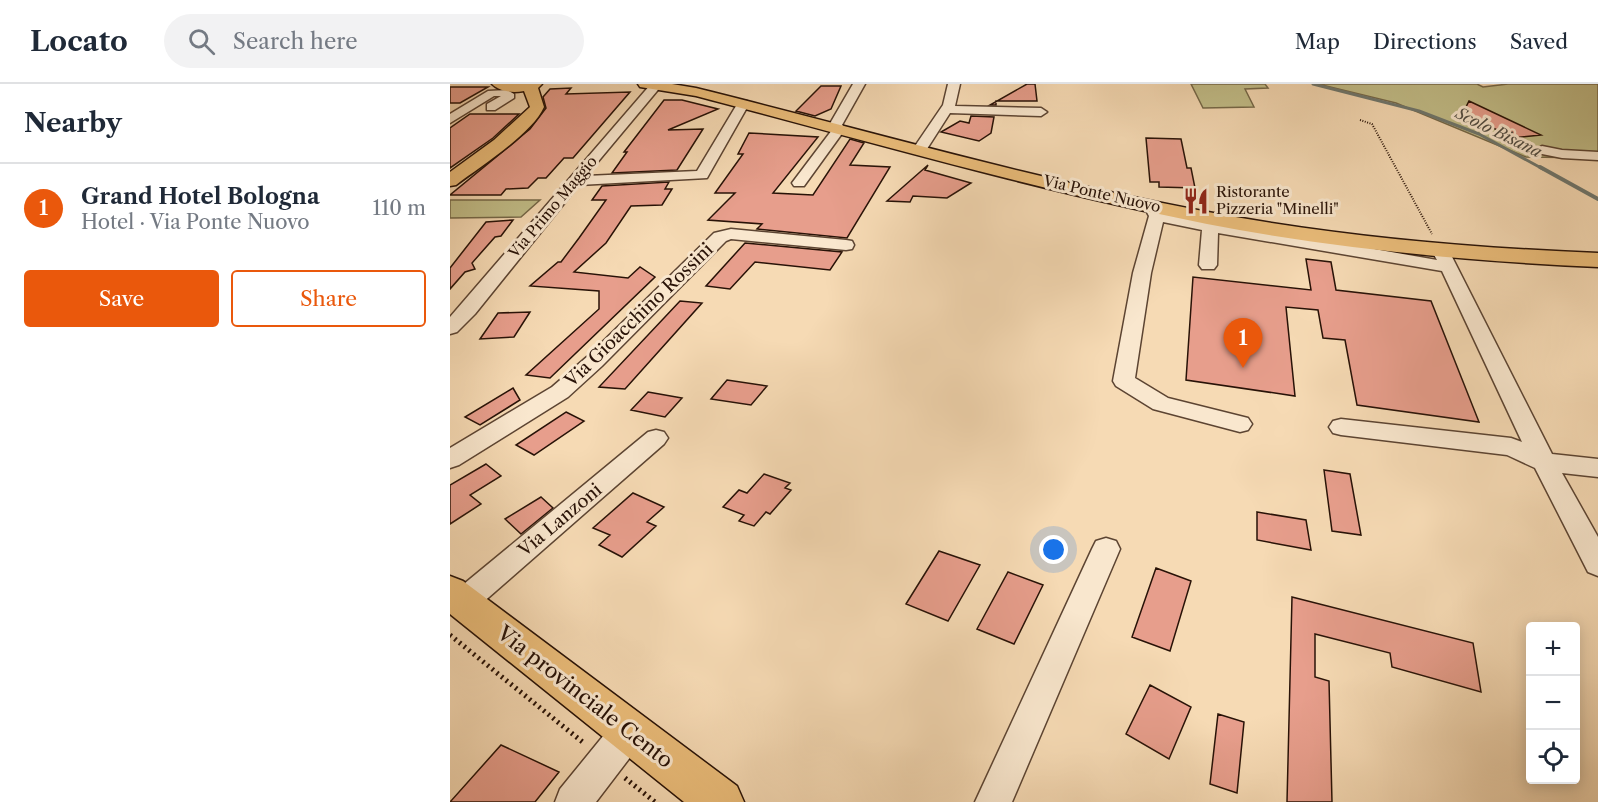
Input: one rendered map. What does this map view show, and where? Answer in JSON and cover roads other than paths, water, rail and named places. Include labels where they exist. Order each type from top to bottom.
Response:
[{"type":"main road","name":"Via Ponte Nuovo","points":[[650,85],[696,92],[1154,212],[1352,240],[1444,257],[1598,260]]},
{"type":"main road","points":[[450,181],[517,130],[527,99],[505,86]]},
{"type":"main road","name":"Via provinciale Cento","points":[[454,610],[617,746],[721,802]]},
{"type":"street","points":[[799,183],[837,128],[859,84]]},
{"type":"street","points":[[920,149],[949,105],[954,84]]},
{"type":"street","name":"Via Primo Maggio","points":[[450,328],[468,310],[650,85]]},
{"type":"street","points":[[450,119],[492,93],[507,93],[510,96],[491,107]]},
{"type":"street","points":[[450,107],[491,107],[527,99]]},
{"type":"street","points":[[574,181],[702,175],[743,104]]},
{"type":"street","points":[[945,110],[1041,112]]},
{"type":"street","points":[[1542,150],[1562,154],[1598,156]]},
{"type":"street","points":[[1239,424],[1161,404],[1124,381],[1154,212],[1210,228],[1444,257],[1544,462],[1598,564]]},
{"type":"street","points":[[1208,265],[1210,228]]},
{"type":"street","name":"Via Gioacchino Rossini","points":[[450,459],[560,392],[595,361],[720,237],[731,234],[846,245]]},
{"type":"street","points":[[1341,427],[1511,447],[1544,462],[1598,468]]},
{"type":"street","name":"Via Lanzoni","points":[[454,610],[656,438]]},
{"type":"street","points":[[993,802],[1106,549]]},
{"type":"street","points":[[573,802],[617,746]]},
{"type":"waterway","name":"Scolo Bisana","points":[[1313,84],[1419,111],[1479,134],[1543,169]]},
{"type":"waterway","name":"Scolo Bisana","points":[[1540,167],[1598,199]]},
{"type":"place","name":"Ristorante Pizzeria \"Minelli\"","points":[[1196,201]]},
{"type":"place","name":"Grand Hotel Bologna","points":[[1243,368]]}]
